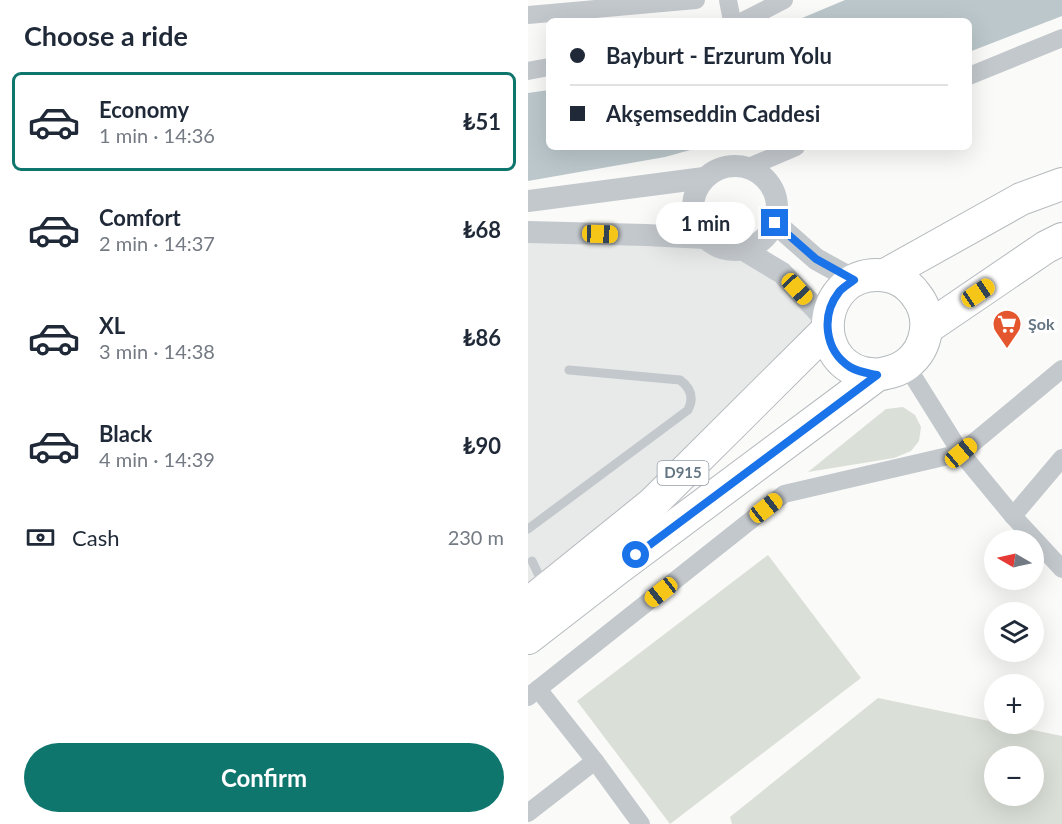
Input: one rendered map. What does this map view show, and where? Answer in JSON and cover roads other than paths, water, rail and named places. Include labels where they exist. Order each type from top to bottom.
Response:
[{"type":"highway","points":[[885,275],[1021,199],[1062,184]]},
{"type":"highway","points":[[927,328],[1046,247],[1062,239]]},
{"type":"highway","points":[[869,275],[885,275],[899,279],[911,288],[920,300],[926,313],[927,328],[924,342],[916,355],[891,370],[862,373],[849,366],[838,356],[831,344],[827,325],[831,304],[840,290],[854,280],[869,275]]},
{"type":"highway","name":"D915","points":[[535,596],[652,504],[827,325]]},
{"type":"highway","name":"D915","points":[[528,638],[617,569],[891,370]]},
{"type":"street","points":[[528,15],[696,0]]},
{"type":"street","points":[[728,0],[731,18]]},
{"type":"street","points":[[748,18],[784,0]]},
{"type":"street","points":[[972,75],[1062,38]]},
{"type":"street","points":[[528,71],[546,68]]},
{"type":"street","points":[[758,158],[764,176],[774,190],[777,207],[775,223],[768,236],[757,245],[744,250],[716,247],[695,225],[692,208],[695,192],[704,178],[718,168],[786,150]]},
{"type":"street","points":[[528,201],[704,178]]},
{"type":"street","points":[[775,223],[816,259],[854,280]]},
{"type":"street","points":[[528,232],[705,238]]},
{"type":"street","points":[[744,250],[782,273],[827,325]]},
{"type":"street","points":[[641,824],[595,761],[533,693],[784,494],[961,453],[1062,369]]},
{"type":"street","points":[[891,370],[1013,516],[1062,569]]},
{"type":"street","points":[[1013,516],[1062,458]]},
{"type":"street","points":[[528,813],[595,761]]},
{"type":"lane","points":[[528,529],[688,410],[692,399],[689,388],[680,380],[569,370]]},
{"type":"lane","points":[[532,561],[535,596]]},
{"type":"place","name":"Şok","points":[[1007,350]]}]
